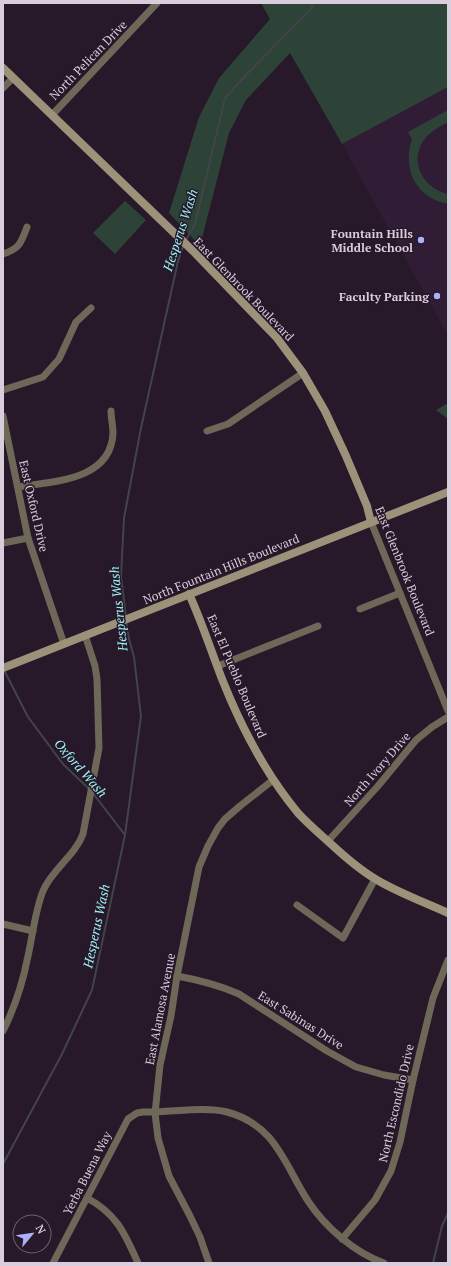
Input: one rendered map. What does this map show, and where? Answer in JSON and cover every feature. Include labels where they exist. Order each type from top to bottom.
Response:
[{"type":"street","name":"North Pelican Drive","points":[[52,115],[157,3]]},
{"type":"street","name":"East Glenbrook Boulevard","points":[[3,68],[239,298],[277,338],[303,373],[325,411],[346,456],[448,711]]},
{"type":"street","points":[[3,88],[13,78]]},
{"type":"street","points":[[3,254],[13,251],[18,247],[27,227]]},
{"type":"street","points":[[3,390],[42,377],[59,359],[76,322],[91,308]]},
{"type":"street","points":[[207,431],[228,424],[303,373]]},
{"type":"street","points":[[18,487],[83,475],[96,467],[104,459],[109,448],[113,433],[111,411]]},
{"type":"street","name":"East Oxford Drive","points":[[3,416],[28,538],[64,644]]},
{"type":"street","name":"North Fountain Hills Boulevard","points":[[3,668],[448,492]]},
{"type":"street","points":[[3,543],[28,538]]},
{"type":"street","points":[[360,609],[400,593]]},
{"type":"street","name":"East El Pueblo Boulevard","points":[[189,594],[244,728],[255,750],[274,780],[299,813],[345,857],[375,879],[389,887],[448,913]]},
{"type":"street","points":[[218,666],[318,626]]},
{"type":"street","points":[[3,1031],[13,1011],[20,988],[29,956],[36,912],[43,891],[47,883],[80,843],[82,838],[99,748],[97,679],[95,666],[85,635]]},
{"type":"street","name":"North Ivory Drive","points":[[328,841],[378,786],[416,740],[432,726],[448,717]]},
{"type":"street","name":"East Alamosa Avenue","points":[[209,1263],[200,1237],[169,1176],[158,1138],[155,1113],[160,1065],[171,1016],[177,976],[199,867],[208,846],[225,819],[274,780]]},
{"type":"street","points":[[297,905],[343,938],[375,879]]},
{"type":"street","points":[[3,924],[33,931]]},
{"type":"street","name":"North Escondido Drive","points":[[342,1239],[375,1200],[391,1171],[400,1142],[433,998],[448,960]]},
{"type":"street","name":"East Sabinas Drive","points":[[177,976],[224,987],[239,994],[327,1051],[356,1067],[384,1075],[413,1080]]},
{"type":"street","name":"Yerba Buena Way","points":[[53,1263],[128,1119],[137,1113],[210,1110],[227,1112],[254,1123],[276,1146],[288,1163],[315,1211],[342,1239],[373,1259],[384,1263]]},
{"type":"street","points":[[87,1198],[100,1205],[117,1223],[138,1263]]},
{"type":"shaded area","name":"Fountain Hills Middle School","points":[[448,87],[448,336],[342,144]]},
{"type":"green space","points":[[261,3],[448,3],[448,87],[342,144],[290,53],[246,100],[229,133],[200,246],[169,213],[199,117],[219,78],[270,19]]},
{"type":"green space","points":[[448,110],[448,122],[427,136],[421,145],[418,154],[418,162],[424,179],[439,191],[448,194],[448,204],[427,196],[414,180],[409,161],[409,150],[412,139],[408,132]]},
{"type":"green space","points":[[125,201],[146,220],[115,254],[93,233]]},
{"type":"green space","points":[[448,403],[448,419],[436,410]]},
{"type":"waterway","name":"Hesperus Wash","points":[[186,240],[195,224],[225,98],[310,10],[314,3]]},
{"type":"waterway","name":"Hesperus Wash","points":[[126,617],[121,576],[124,518],[141,428],[178,261],[184,244]]},
{"type":"waterway","name":"Hesperus Wash","points":[[3,1164],[62,1054],[92,990],[125,835],[141,716],[134,657],[126,621]]},
{"type":"waterway","name":"Oxford Wash","points":[[4,670],[28,717],[63,764],[89,789]]},
{"type":"waterway","name":"Oxford Wash","points":[[92,792],[125,835]]},
{"type":"waterway","points":[[433,1263],[442,1226],[448,1213]]},
{"type":"place","name":"Fountain Hills Middle School","points":[[421,240]]},
{"type":"place","name":"Faculty Parking","points":[[437,296]]}]
